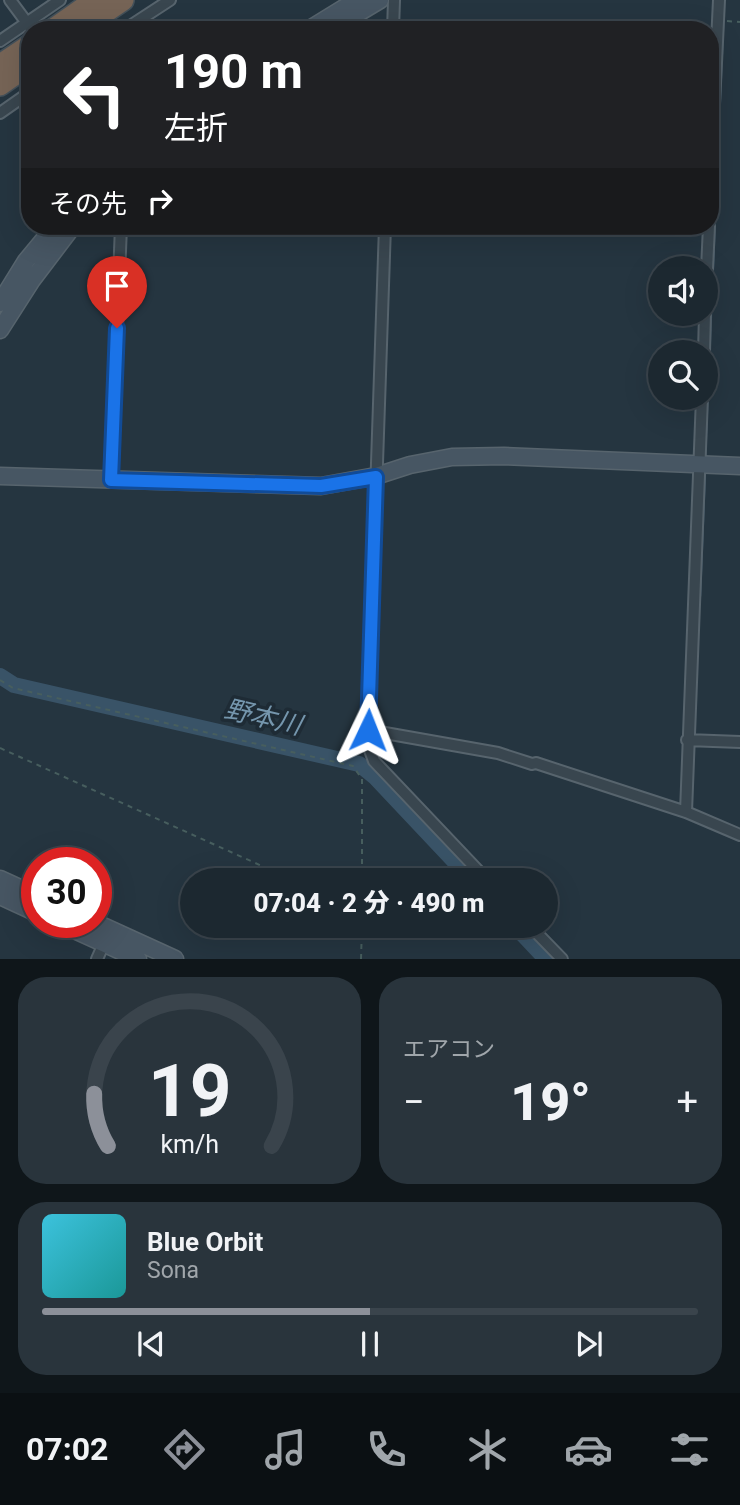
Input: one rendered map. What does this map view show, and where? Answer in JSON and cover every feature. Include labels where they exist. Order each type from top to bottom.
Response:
[{"type":"highway","points":[[65,21],[95,0]]},
{"type":"highway","points":[[92,21],[123,0]]},
{"type":"highway","points":[[0,65],[21,40]]},
{"type":"highway","points":[[0,85],[21,70]]},
{"type":"street","points":[[10,0],[23,21]]},
{"type":"street","points":[[39,21],[60,0]]},
{"type":"street","points":[[138,21],[170,0]]},
{"type":"street","points":[[323,21],[357,0]]},
{"type":"street","points":[[345,21],[380,0]]},
{"type":"street","points":[[393,21],[394,0]]},
{"type":"street","points":[[718,21],[719,0]]},
{"type":"street","points":[[0,41],[21,34]]},
{"type":"street","points":[[0,113],[21,98]]},
{"type":"street","points":[[0,303],[26,261],[48,235]]},
{"type":"street","points":[[0,330],[32,280],[66,235]]},
{"type":"street","points":[[111,480],[121,235]]},
{"type":"street","points":[[385,235],[368,730],[370,750],[374,761],[476,868]]},
{"type":"street","points":[[708,256],[709,235]]},
{"type":"street","points":[[686,812],[701,410]]},
{"type":"street","points":[[0,477],[321,486],[376,477],[410,465],[452,457],[504,456],[740,466]]},
{"type":"street","points":[[368,730],[498,753],[686,812],[740,835]]},
{"type":"street","points":[[687,740],[740,742]]},
{"type":"street","points":[[0,880],[21,889]]},
{"type":"street","points":[[0,896],[21,906]]},
{"type":"street","points":[[542,938],[562,959]]},
{"type":"street","points":[[104,944],[138,959]]},
{"type":"street","points":[[104,944],[175,959]]},
{"type":"path","points":[[719,21],[740,22]]},
{"type":"path","points":[[0,680],[13,688],[353,766],[362,779],[362,868]]},
{"type":"path","points":[[0,748],[266,868]]},
{"type":"path","points":[[362,938],[362,959]]},
{"type":"waterway","points":[[723,18],[724,0]]},
{"type":"waterway","points":[[719,122],[723,26]]},
{"type":"waterway","points":[[705,457],[714,235]]},
{"type":"waterway","points":[[700,596],[705,470]]},
{"type":"waterway","name":"野本川","points":[[0,676],[14,685],[359,764],[375,777],[461,868]]},
{"type":"waterway","name":"野本川","points":[[526,938],[546,959]]},
{"type":"route","points":[[117,328],[111,480],[321,486],[376,477],[368,730]]}]
